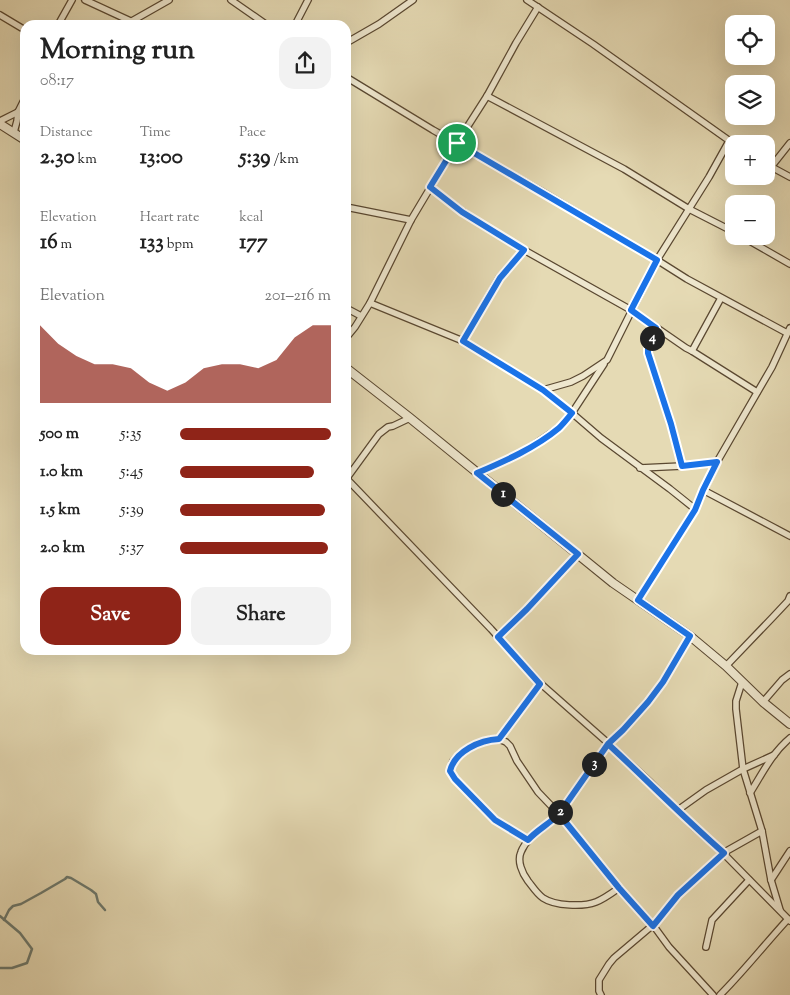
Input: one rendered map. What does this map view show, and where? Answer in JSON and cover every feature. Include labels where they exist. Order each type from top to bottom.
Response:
[{"type":"street","points":[[61,20],[72,0]]},
{"type":"street","points":[[85,0],[128,20]]},
{"type":"street","points":[[135,20],[169,0]]},
{"type":"street","points":[[231,0],[260,20]]},
{"type":"street","points":[[351,40],[379,24],[413,0]]},
{"type":"street","points":[[526,0],[725,138]]},
{"type":"street","points":[[297,20],[305,1]]},
{"type":"street","points":[[351,332],[370,303],[411,220],[487,96],[538,7]]},
{"type":"street","points":[[0,15],[20,27]]},
{"type":"street","points":[[351,80],[687,279],[721,298],[789,330],[772,367],[717,462],[695,510],[638,600]]},
{"type":"street","points":[[487,96],[624,169],[689,209],[725,227]]},
{"type":"street","points":[[14,132],[20,108]]},
{"type":"street","points":[[18,112],[0,122],[20,136]]},
{"type":"street","points":[[775,159],[790,143]]},
{"type":"street","points":[[477,473],[526,450],[560,427],[572,413],[607,360],[657,260],[725,153]]},
{"type":"street","points":[[775,168],[790,177]]},
{"type":"street","points":[[430,187],[462,212],[524,250],[631,310],[686,348],[757,392]]},
{"type":"street","points":[[351,208],[411,220]]},
{"type":"street","points":[[757,245],[790,264]]},
{"type":"street","points":[[463,341],[500,278],[524,250]]},
{"type":"street","points":[[692,351],[721,298]]},
{"type":"street","points":[[370,303],[463,341],[543,390],[601,438],[670,488],[695,510]]},
{"type":"street","points":[[351,311],[361,316]]},
{"type":"street","points":[[656,328],[648,348],[648,353],[671,424],[682,466]]},
{"type":"street","points":[[543,390],[583,376],[607,360]]},
{"type":"street","points":[[351,372],[613,583],[690,636],[790,724]]},
{"type":"street","points":[[351,471],[379,434],[388,427],[410,418]]},
{"type":"street","points":[[640,468],[717,462]]},
{"type":"street","points":[[351,483],[498,637],[540,684],[608,744],[694,827],[724,853],[789,920],[762,947],[720,995]]},
{"type":"street","points":[[703,490],[790,535]]},
{"type":"street","points":[[498,637],[578,554]]},
{"type":"street","points":[[726,666],[773,617],[790,596]]},
{"type":"street","points":[[619,888],[590,904],[568,906],[551,902],[542,897],[524,875],[519,859],[521,851],[533,834],[559,814],[608,744],[648,702],[663,682],[690,636]]},
{"type":"street","points":[[764,702],[782,680],[790,674]]},
{"type":"street","points":[[742,682],[736,702],[736,709],[743,769],[762,831],[771,880],[781,912]]},
{"type":"street","points":[[499,739],[540,684]]},
{"type":"street","points":[[750,793],[774,755],[782,744],[790,738]]},
{"type":"street","points":[[528,840],[495,820],[455,779],[450,771],[453,761],[475,744],[499,739],[510,746],[517,761],[538,792],[559,814],[669,947],[713,995]]},
{"type":"street","points":[[678,810],[706,790],[743,769],[774,755]]},
{"type":"street","points":[[601,995],[599,980],[608,964],[653,926],[678,895],[724,853],[762,831]]},
{"type":"street","points":[[771,880],[790,851]]},
{"type":"street","points":[[706,947],[712,920],[749,880]]},
{"type":"waterway","points":[[4,920],[13,906],[21,904],[67,877],[96,894],[98,902],[105,910]]},
{"type":"waterway","points":[[0,916],[20,933],[32,949],[27,963],[12,968],[0,968]]},
{"type":"route","points":[[457,143],[430,187],[462,212],[524,250],[489,294],[463,341],[543,390],[572,413],[560,427],[526,450],[477,473],[578,554],[552,584],[498,637],[540,684],[499,739],[475,744],[453,761],[450,771],[455,779],[495,820],[528,840],[559,814],[608,744],[651,783],[694,827],[724,853],[678,895],[653,926],[619,888],[559,814],[575,791],[608,744],[648,702],[663,682],[690,636],[638,600],[695,510],[717,462],[682,466],[671,424],[648,353],[648,348],[656,328],[631,310],[657,260],[457,143]]}]
